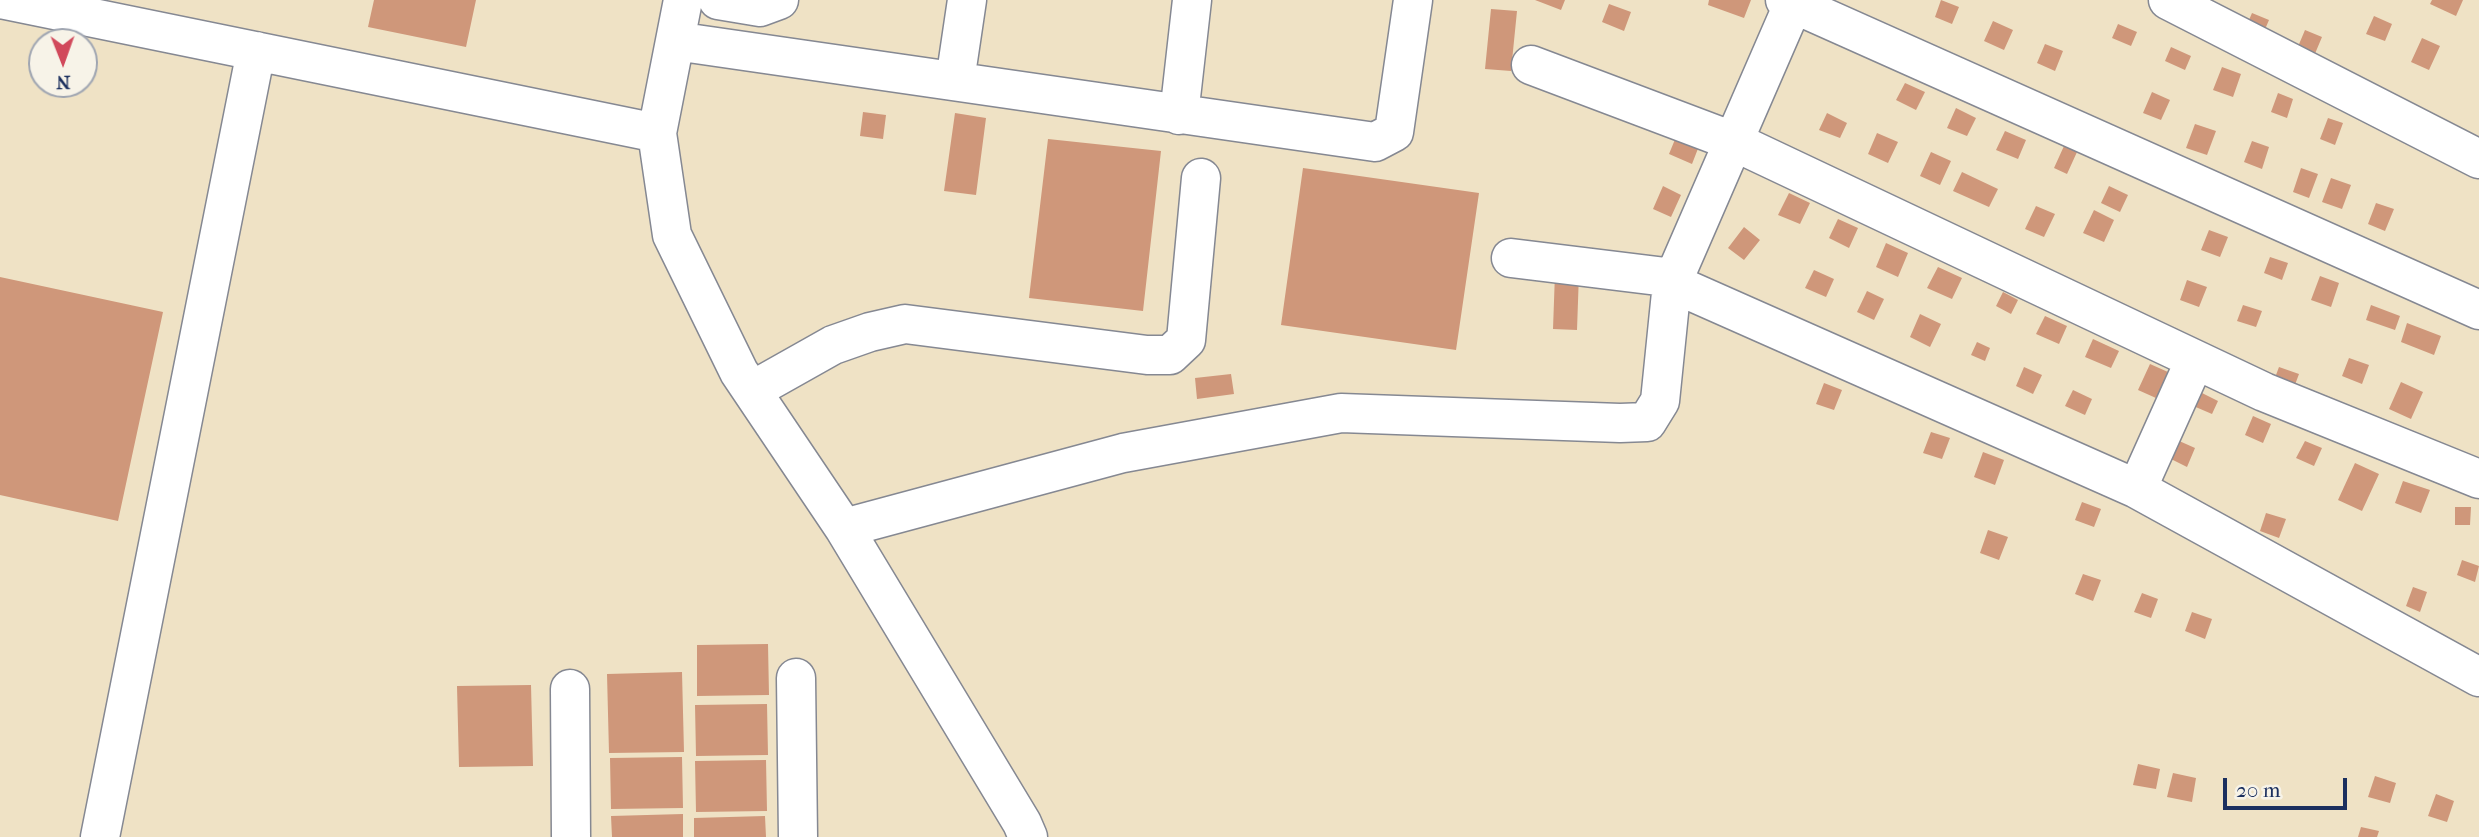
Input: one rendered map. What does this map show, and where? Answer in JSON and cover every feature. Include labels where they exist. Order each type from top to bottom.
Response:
[{"type":"street","points":[[5,0],[657,133]]},
{"type":"street","points":[[683,0],[657,133],[672,235],[739,372],[844,528],[1028,837]]},
{"type":"street","points":[[718,0],[760,7],[779,0]]},
{"type":"street","points":[[955,81],[967,0]]},
{"type":"street","points":[[1179,115],[1192,0]]},
{"type":"street","points":[[676,41],[1375,142],[1394,132],[1413,0]]},
{"type":"street","points":[[2168,0],[2479,159]]},
{"type":"street","points":[[844,528],[1123,453],[1341,413],[1620,424],[1647,422],[1660,401],[1673,281],[1735,142],[1792,1],[2479,310]]},
{"type":"street","points":[[100,837],[256,51]]},
{"type":"street","points":[[1531,65],[1735,142],[2264,392],[2479,479]]},
{"type":"street","points":[[753,390],[833,345],[870,332],[905,324],[1146,355],[1170,355],[1186,340],[1201,178]]},
{"type":"street","points":[[1511,258],[1673,281],[2137,489],[2479,677]]},
{"type":"street","points":[[2137,489],[2195,360]]},
{"type":"street","points":[[796,678],[798,837]]},
{"type":"street","points":[[570,689],[571,837]]},
{"type":"building","points":[[374,0],[476,0],[466,47],[368,27]]},
{"type":"building","points":[[1535,0],[1565,0],[1561,10]]},
{"type":"building","points":[[1709,0],[1751,0],[1744,18],[1708,5]]},
{"type":"building","points":[[1941,0],[1959,7],[1952,24],[1935,17]]},
{"type":"building","points":[[2432,0],[2463,0],[2456,16],[2430,4]]},
{"type":"building","points":[[1609,4],[1631,12],[1624,31],[1602,22]]},
{"type":"building","points":[[1491,9],[1517,11],[1511,71],[1485,69]]},
{"type":"building","points":[[2252,13],[2269,20],[2263,34],[2246,27]]},
{"type":"building","points":[[2374,16],[2392,24],[2385,41],[2366,34]]},
{"type":"building","points":[[1993,21],[2013,30],[2004,50],[1984,41]]},
{"type":"building","points":[[2118,24],[2137,32],[2131,46],[2112,38]]},
{"type":"building","points":[[2305,30],[2322,37],[2314,56],[2297,49]]},
{"type":"building","points":[[2422,38],[2440,46],[2429,70],[2411,62]]},
{"type":"building","points":[[2045,44],[2063,51],[2055,71],[2037,63]]},
{"type":"building","points":[[2171,47],[2191,56],[2185,70],[2165,61]]},
{"type":"building","points":[[2222,67],[2241,74],[2233,97],[2213,90]]},
{"type":"building","points":[[1905,83],[1925,92],[1916,110],[1896,100]]},
{"type":"building","points":[[2152,92],[2170,100],[2161,120],[2143,113]]},
{"type":"building","points":[[2278,93],[2293,99],[2287,118],[2271,112]]},
{"type":"building","points":[[1956,108],[1976,118],[1967,136],[1947,128]]},
{"type":"building","points":[[863,112],[886,115],[883,139],[860,136]]},
{"type":"building","points":[[955,113],[986,118],[976,195],[944,191]]},
{"type":"building","points":[[1827,113],[1847,123],[1840,138],[1819,130]]},
{"type":"building","points":[[2328,118],[2343,123],[2335,145],[2320,139]]},
{"type":"building","points":[[2195,124],[2216,131],[2207,155],[2186,148]]},
{"type":"building","points":[[2005,131],[2026,140],[2018,159],[1996,150]]},
{"type":"building","points":[[1877,133],[1898,142],[1888,163],[1868,154]]},
{"type":"building","points":[[1676,137],[1699,146],[1692,164],[1669,154]]},
{"type":"building","points":[[1048,139],[1161,151],[1143,311],[1029,298]]},
{"type":"building","points":[[2252,141],[2269,147],[2262,169],[2244,162]]},
{"type":"building","points":[[2064,146],[2077,152],[2067,174],[2054,168]]},
{"type":"building","points":[[1931,152],[1951,161],[1940,185],[1920,176]]},
{"type":"building","points":[[1303,168],[1479,193],[1456,350],[1281,325]]},
{"type":"building","points":[[2301,168],[2318,174],[2309,198],[2293,192]]},
{"type":"building","points":[[1962,172],[1998,189],[1989,207],[1953,191]]},
{"type":"building","points":[[2331,178],[2351,185],[2342,209],[2322,202]]},
{"type":"building","points":[[1663,186],[1681,195],[1671,217],[1653,209]]},
{"type":"building","points":[[2109,186],[2128,195],[2120,212],[2101,203]]},
{"type":"building","points":[[1789,193],[1810,203],[1800,224],[1778,215]]},
{"type":"building","points":[[2376,203],[2394,209],[2385,231],[2368,224]]},
{"type":"building","points":[[2036,206],[2055,214],[2044,237],[2025,229]]},
{"type":"building","points":[[2094,210],[2114,220],[2104,242],[2083,233]]},
{"type":"building","points":[[1838,219],[1858,228],[1849,248],[1829,238]]},
{"type":"building","points":[[1744,227],[1760,240],[1744,260],[1728,248]]},
{"type":"building","points":[[2209,230],[2228,237],[2220,257],[2201,250]]},
{"type":"building","points":[[1886,243],[1908,253],[1898,277],[1876,267]]},
{"type":"building","points":[[2270,257],[2288,263],[2282,280],[2264,273]]},
{"type":"building","points":[[1938,267],[1962,278],[1952,299],[1927,288]]},
{"type":"building","points":[[1814,270],[1834,279],[1826,297],[1805,288]]},
{"type":"building","points":[[1555,273],[1579,273],[1577,330],[1553,329]]},
{"type":"building","points":[[2320,276],[2339,283],[2331,307],[2311,300]]},
{"type":"building","points":[[0,277],[163,312],[118,521],[0,495]]},
{"type":"building","points":[[2187,280],[2207,287],[2199,307],[2180,300]]},
{"type":"building","points":[[1867,291],[1884,299],[1874,320],[1857,312]]},
{"type":"building","points":[[2003,292],[2018,300],[2011,314],[1996,306]]},
{"type":"building","points":[[2243,305],[2262,311],[2256,327],[2237,321]]},
{"type":"building","points":[[2371,305],[2400,316],[2395,330],[2366,320]]},
{"type":"building","points":[[1920,314],[1941,324],[1930,347],[1910,337]]},
{"type":"building","points":[[2045,316],[2067,326],[2059,344],[2036,334]]},
{"type":"building","points":[[2407,323],[2441,336],[2434,355],[2401,342]]},
{"type":"building","points":[[2093,339],[2119,351],[2111,368],[2085,357]]},
{"type":"building","points":[[1977,342],[1990,348],[1985,361],[1971,355]]},
{"type":"building","points":[[2349,358],[2369,365],[2362,384],[2342,376]]},
{"type":"building","points":[[2150,364],[2168,372],[2156,398],[2138,390]]},
{"type":"building","points":[[2024,367],[2042,375],[2033,394],[2016,386]]},
{"type":"building","points":[[2279,367],[2299,374],[2293,390],[2273,383]]},
{"type":"building","points":[[1231,374],[1234,394],[1197,399],[1195,378]]},
{"type":"building","points":[[2401,382],[2423,392],[2411,419],[2389,409]]},
{"type":"building","points":[[1824,383],[1842,390],[1834,410],[1816,404]]},
{"type":"building","points":[[2073,390],[2092,399],[2085,415],[2065,406]]},
{"type":"building","points":[[2198,391],[2218,401],[2212,414],[2191,405]]},
{"type":"building","points":[[2253,416],[2271,424],[2263,443],[2245,435]]},
{"type":"building","points":[[1931,432],[1950,438],[1942,459],[1923,453]]},
{"type":"building","points":[[2177,440],[2195,448],[2187,467],[2169,458]]},
{"type":"building","points":[[2305,441],[2322,448],[2314,466],[2296,458]]},
{"type":"building","points":[[1983,452],[2004,460],[1995,485],[1974,477]]},
{"type":"building","points":[[2355,463],[2379,474],[2362,511],[2338,500]]},
{"type":"building","points":[[2403,481],[2430,490],[2421,513],[2395,503]]},
{"type":"building","points":[[2082,502],[2101,509],[2094,527],[2075,520]]},
{"type":"building","points":[[2455,507],[2471,507],[2470,525],[2455,525]]},
{"type":"building","points":[[2266,513],[2286,519],[2279,538],[2260,531]]},
{"type":"building","points":[[1988,530],[2008,537],[1999,560],[1980,553]]},
{"type":"building","points":[[2462,560],[2479,566],[2475,582],[2457,575]]},
{"type":"building","points":[[2083,574],[2101,580],[2093,601],[2075,594]]},
{"type":"building","points":[[2413,587],[2427,592],[2420,612],[2406,606]]},
{"type":"building","points":[[2142,593],[2158,599],[2151,618],[2134,612]]},
{"type":"building","points":[[2192,612],[2212,619],[2205,639],[2185,631]]},
{"type":"building","points":[[768,644],[769,695],[697,696],[697,645]]},
{"type":"building","points":[[682,672],[684,752],[609,753],[607,674]]},
{"type":"building","points":[[531,685],[533,766],[459,767],[457,686]]},
{"type":"building","points":[[767,704],[768,755],[696,756],[695,705]]},
{"type":"building","points":[[682,757],[683,808],[611,809],[610,758]]},
{"type":"building","points":[[766,760],[767,811],[696,812],[695,761]]},
{"type":"building","points":[[2138,764],[2160,769],[2156,789],[2133,785]]},
{"type":"building","points":[[2173,773],[2196,778],[2192,802],[2167,797]]},
{"type":"building","points":[[2375,776],[2396,783],[2390,803],[2368,797]]},
{"type":"building","points":[[2436,794],[2454,801],[2447,822],[2428,816]]},
{"type":"building","points":[[683,814],[683,837],[612,837],[611,816]]},
{"type":"building","points":[[765,816],[766,837],[694,837],[694,818]]},
{"type":"building","points":[[2361,827],[2379,831],[2377,837],[2358,837]]}]
